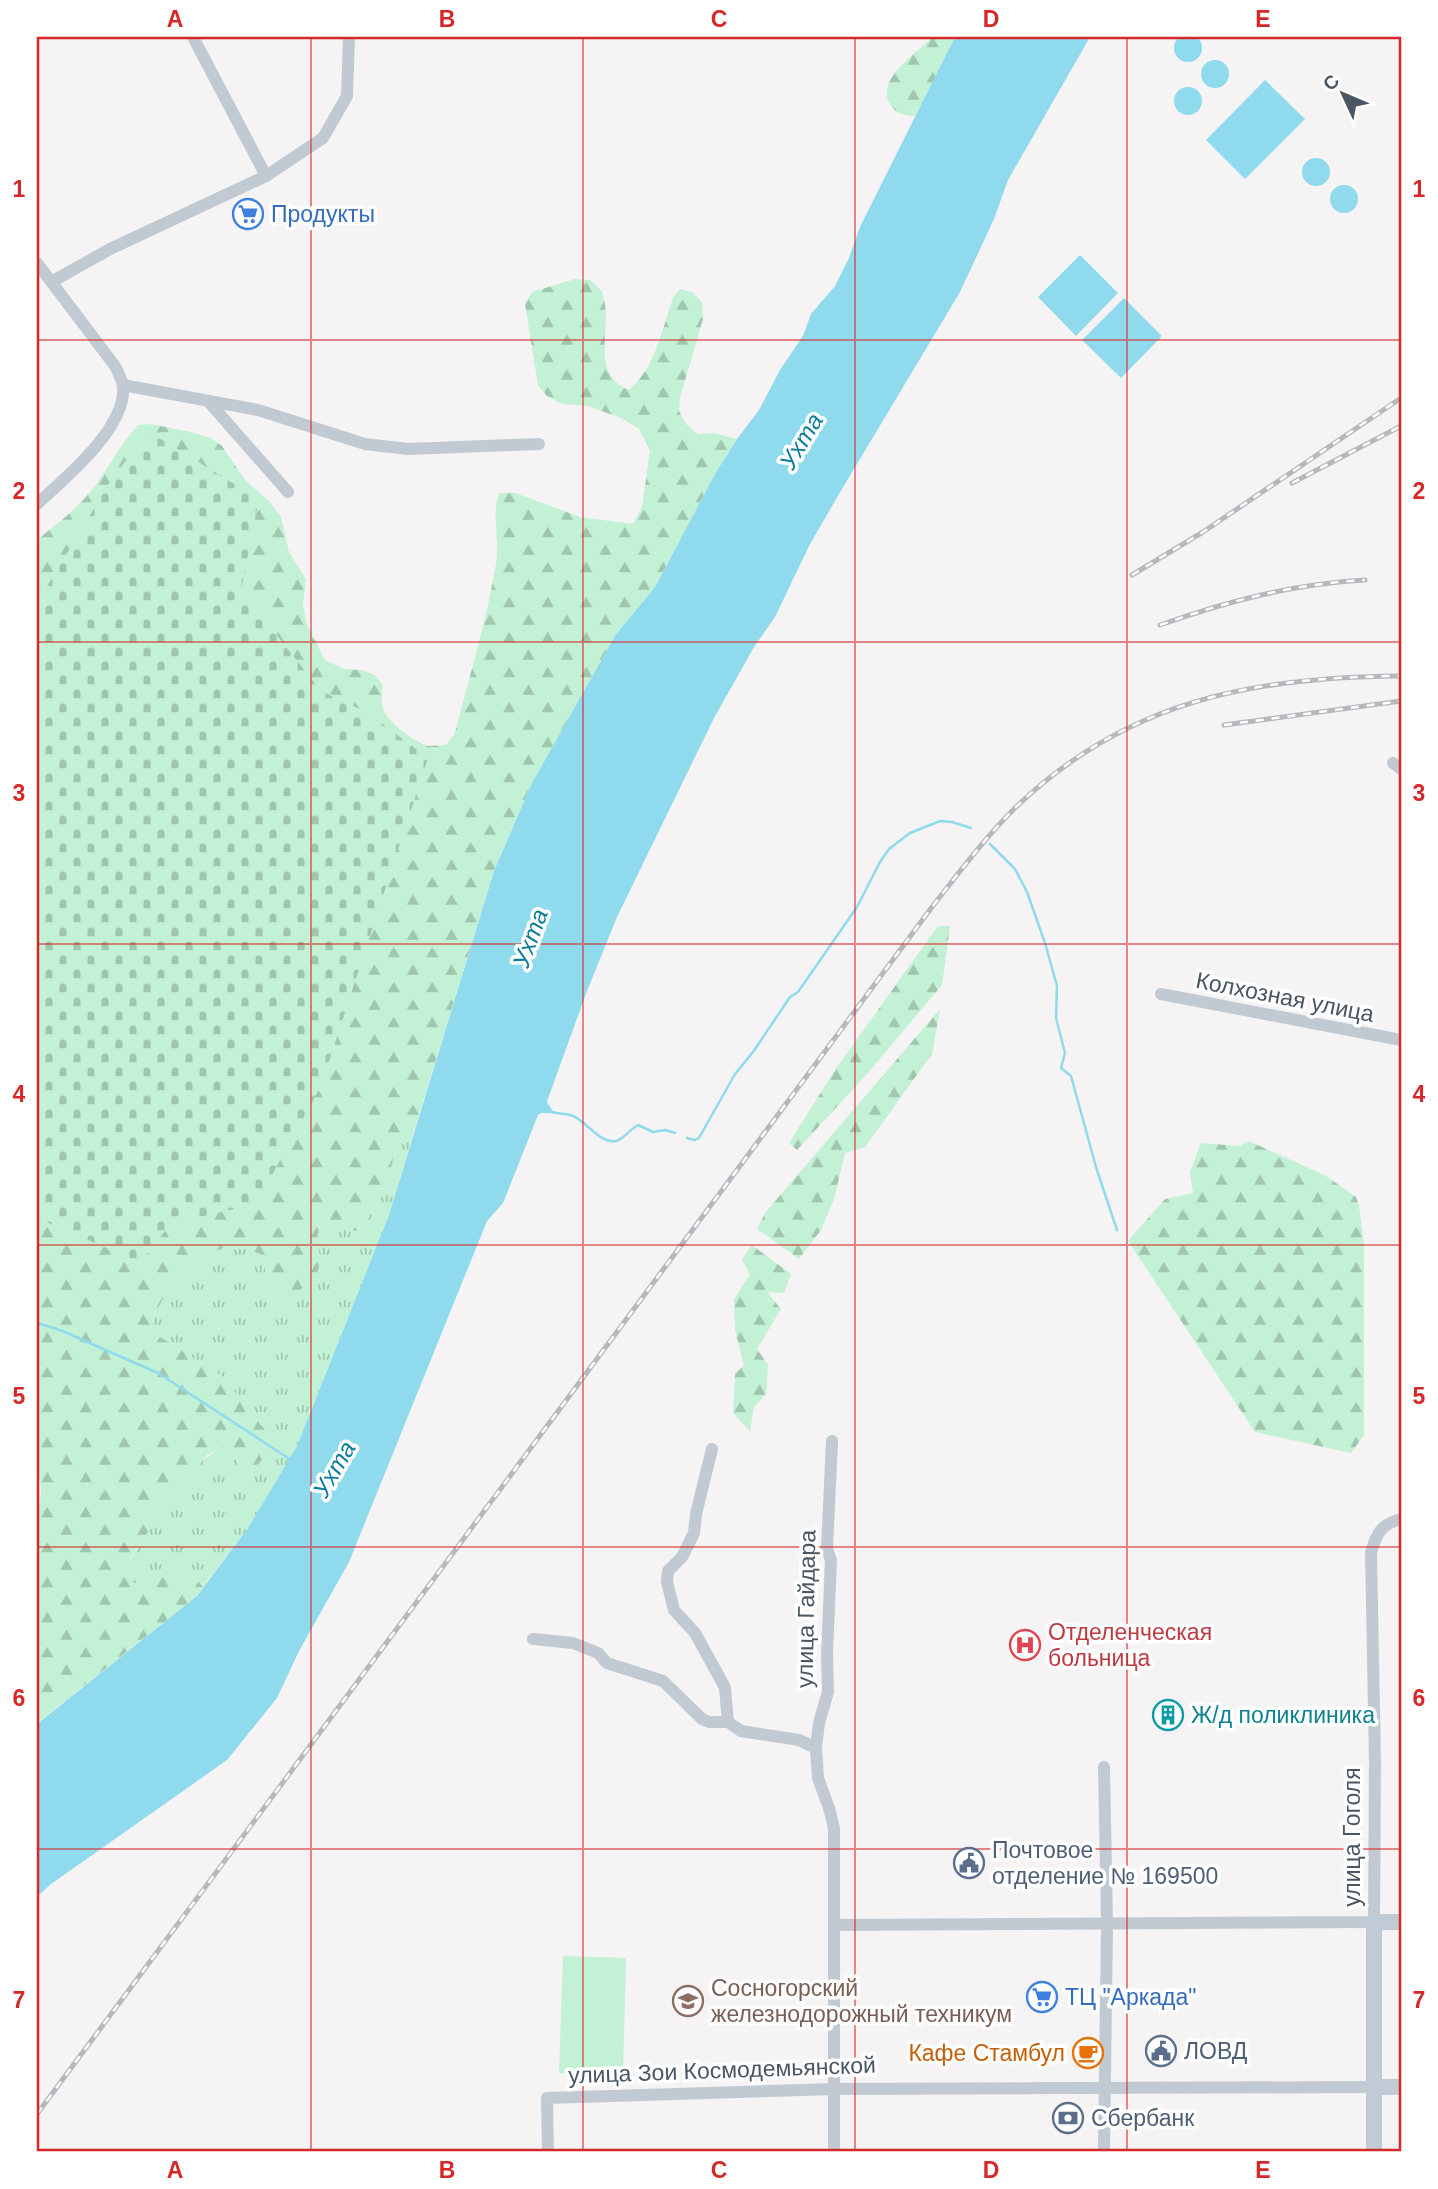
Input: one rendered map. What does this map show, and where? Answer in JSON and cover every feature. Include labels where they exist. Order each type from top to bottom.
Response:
[{"type":"main road","points":[[1374,1922],[1401,1922]]},
{"type":"main road","name":"улица Гоголя","points":[[1374,1922],[1374,2152]]},
{"type":"main road","name":"улица Зои Космодемьянской","points":[[1373,2087],[1401,2087]]},
{"type":"street","points":[[193,37],[265,176]]},
{"type":"street","points":[[53,281],[110,249],[265,176],[323,138],[347,96],[349,37]]},
{"type":"street","points":[[37,263],[115,366],[123,385],[117,415],[105,435],[37,504]]},
{"type":"street","points":[[123,385],[258,410],[365,444],[388,448],[539,444]]},
{"type":"street","points":[[209,402],[288,492]]},
{"type":"street","name":"Колхозная улица","points":[[1161,995],[1401,1040]]},
{"type":"street","name":"улица Гайдара","points":[[832,1441],[827,1549],[831,1560],[828,1692],[816,1748],[818,1778],[830,1808],[834,1828],[834,2152]]},
{"type":"street","points":[[712,1449],[694,1532],[682,1556],[668,1571],[667,1582],[674,1610],[695,1633],[725,1688],[729,1722]]},
{"type":"street","name":"улица Гоголя","points":[[1374,1922],[1375,1763],[1371,1553],[1376,1536],[1383,1526],[1401,1519]]},
{"type":"street","points":[[534,1639],[573,1643],[598,1653],[607,1662],[663,1681],[702,1719],[709,1722],[729,1722],[741,1731],[799,1740],[816,1748]]},
{"type":"street","points":[[1104,1767],[1107,1924],[1104,2152]]},
{"type":"street","points":[[834,1925],[1374,1922]]},
{"type":"street","name":"улица Зои Космодемьянской","points":[[548,2152],[547,2098],[834,2089],[1373,2087]]},
{"type":"green space","points":[[932,37],[955,37],[917,116],[900,113],[894,110],[887,97],[892,77]]},
{"type":"green space","points":[[575,279],[590,280],[602,292],[606,319],[605,360],[616,382],[629,390],[651,360],[673,298],[680,289],[692,292],[702,302],[703,319],[680,398],[679,411],[686,424],[698,434],[714,433],[737,439],[715,474],[655,587],[616,634],[532,783],[494,871],[413,1134],[398,1145],[382,1191],[371,1213],[356,1231],[333,1226],[319,1229],[316,1243],[321,1258],[317,1275],[299,1291],[278,1292],[267,1280],[263,1255],[246,1249],[224,1248],[199,1257],[163,1299],[153,1316],[152,1330],[160,1337],[225,1378],[269,1434],[268,1446],[261,1460],[249,1473],[240,1466],[234,1450],[225,1445],[207,1455],[163,1505],[132,1555],[123,1575],[132,1584],[190,1572],[203,1587],[197,1596],[37,1723],[37,1509],[41,1490],[37,1470],[37,540],[84,499],[138,425],[150,424],[211,438],[222,446],[245,480],[269,501],[281,517],[289,552],[306,579],[303,605],[307,625],[325,660],[344,669],[362,670],[375,675],[383,685],[383,708],[396,725],[423,744],[446,745],[455,733],[488,606],[497,554],[496,510],[499,493],[516,493],[580,517],[633,524],[642,507],[650,450],[639,429],[621,418],[588,406],[562,404],[547,396],[538,385],[525,304],[532,292]]},
{"type":"green space","points":[[149,432],[259,499],[241,590],[321,691],[368,713],[428,758],[321,1086],[256,1204],[170,1224],[141,1263],[37,1218],[37,603],[113,477]]},
{"type":"green space","points":[[938,926],[950,926],[942,985],[867,1074],[797,1150],[789,1143],[835,1070]]},
{"type":"green space","points":[[940,1009],[932,1054],[865,1147],[845,1153],[834,1199],[821,1230],[799,1259],[757,1229],[765,1213]]},
{"type":"green space","points":[[413,1134],[389,1215],[297,1446],[248,1528],[203,1587],[190,1572],[132,1584],[122,1575],[163,1505],[183,1479],[225,1445],[234,1450],[240,1466],[269,1434],[251,1414],[152,1330],[153,1316],[163,1299],[199,1257],[224,1248],[246,1249],[263,1255],[267,1280],[321,1258],[316,1243],[319,1229],[333,1226],[356,1231],[377,1202],[398,1145]]},
{"type":"green space","points":[[1249,1141],[1326,1176],[1356,1197],[1359,1206],[1364,1245],[1364,1435],[1351,1453],[1255,1432],[1128,1241],[1165,1199],[1193,1193],[1190,1172],[1201,1143],[1239,1146]]},
{"type":"green space","points":[[752,1245],[791,1274],[784,1293],[767,1292],[781,1309],[757,1349],[768,1365],[766,1394],[754,1407],[750,1431],[733,1413],[735,1373],[744,1366],[735,1330],[734,1299],[750,1274],[742,1260]]},
{"type":"green space","points":[[563,1956],[626,1958],[623,2075],[559,2073]]},
{"type":"water","points":[[1188,34],[1198,38],[1202,48],[1198,58],[1188,62],[1178,58],[1174,48],[1178,38]]},
{"type":"water","name":"Ухта","points":[[955,37],[1090,37],[1008,180],[994,219],[960,292],[810,544],[775,617],[754,647],[714,718],[617,917],[587,991],[547,1102],[554,1113],[538,1115],[503,1203],[487,1221],[349,1562],[299,1651],[277,1698],[227,1760],[51,1884],[37,1897],[37,1724],[197,1596],[248,1528],[297,1446],[389,1215],[494,871],[532,783],[616,634],[655,587],[715,474],[759,410],[780,370],[803,336],[811,314],[835,286],[860,227]]},
{"type":"water","points":[[1215,60],[1225,64],[1229,74],[1225,84],[1215,88],[1205,84],[1201,74],[1205,64]]},
{"type":"water","points":[[1265,80],[1305,119],[1245,179],[1206,140]]},
{"type":"water","points":[[1188,87],[1198,91],[1202,101],[1198,111],[1188,115],[1178,111],[1174,101],[1178,91]]},
{"type":"water","points":[[1316,158],[1326,162],[1330,172],[1326,182],[1316,186],[1306,182],[1302,172],[1306,162]]},
{"type":"water","points":[[1344,185],[1354,189],[1358,199],[1354,209],[1344,213],[1334,209],[1330,199],[1334,189]]},
{"type":"water","points":[[1080,255],[1118,293],[1076,336],[1038,297]]},
{"type":"water","points":[[1124,298],[1162,336],[1121,378],[1082,340]]},
{"type":"waterway","points":[[687,1138],[699,1138],[735,1074],[790,997],[798,992],[857,907],[889,849],[910,833],[940,821],[971,828]]},
{"type":"waterway","points":[[990,844],[1015,869],[1027,892],[1045,943],[1057,986],[1056,1018],[1065,1053],[1061,1068],[1071,1076],[1117,1230]]},
{"type":"waterway","points":[[551,1112],[573,1116],[610,1141],[619,1140],[638,1125],[653,1132],[665,1130],[675,1133]]},
{"type":"waterway","points":[[37,1323],[60,1330],[158,1373],[291,1460]]},
{"type":"railway","points":[[1132,575],[1203,532],[1401,398]]},
{"type":"railway","points":[[1292,483],[1401,426]]},
{"type":"railway","points":[[1160,625],[1261,595],[1312,585],[1365,580]]},
{"type":"railway","points":[[37,2114],[932,907],[1003,820],[1056,772],[1100,743],[1146,720],[1193,702],[1242,690],[1293,682],[1401,676]]},
{"type":"railway","points":[[1224,725],[1401,701]]},
{"type":"place","name":"Продукты","points":[[248,214]]},
{"type":"place","name":"Отделенческая больница","points":[[1025,1645]]},
{"type":"place","name":"Ж/д поликлиника","points":[[1168,1715]]},
{"type":"place","name":"Почтовое отделение № 169500","points":[[969,1863]]},
{"type":"place","name":"ТЦ \"Аркада\"","points":[[1042,1997]]},
{"type":"place","name":"Сосногорский железнодорожный техникум","points":[[688,2001]]},
{"type":"place","name":"ЛОВД","points":[[1161,2051]]},
{"type":"place","name":"Кафе Стамбул","points":[[1088,2053]]},
{"type":"place","name":"Сбербанк","points":[[1068,2118]]}]
